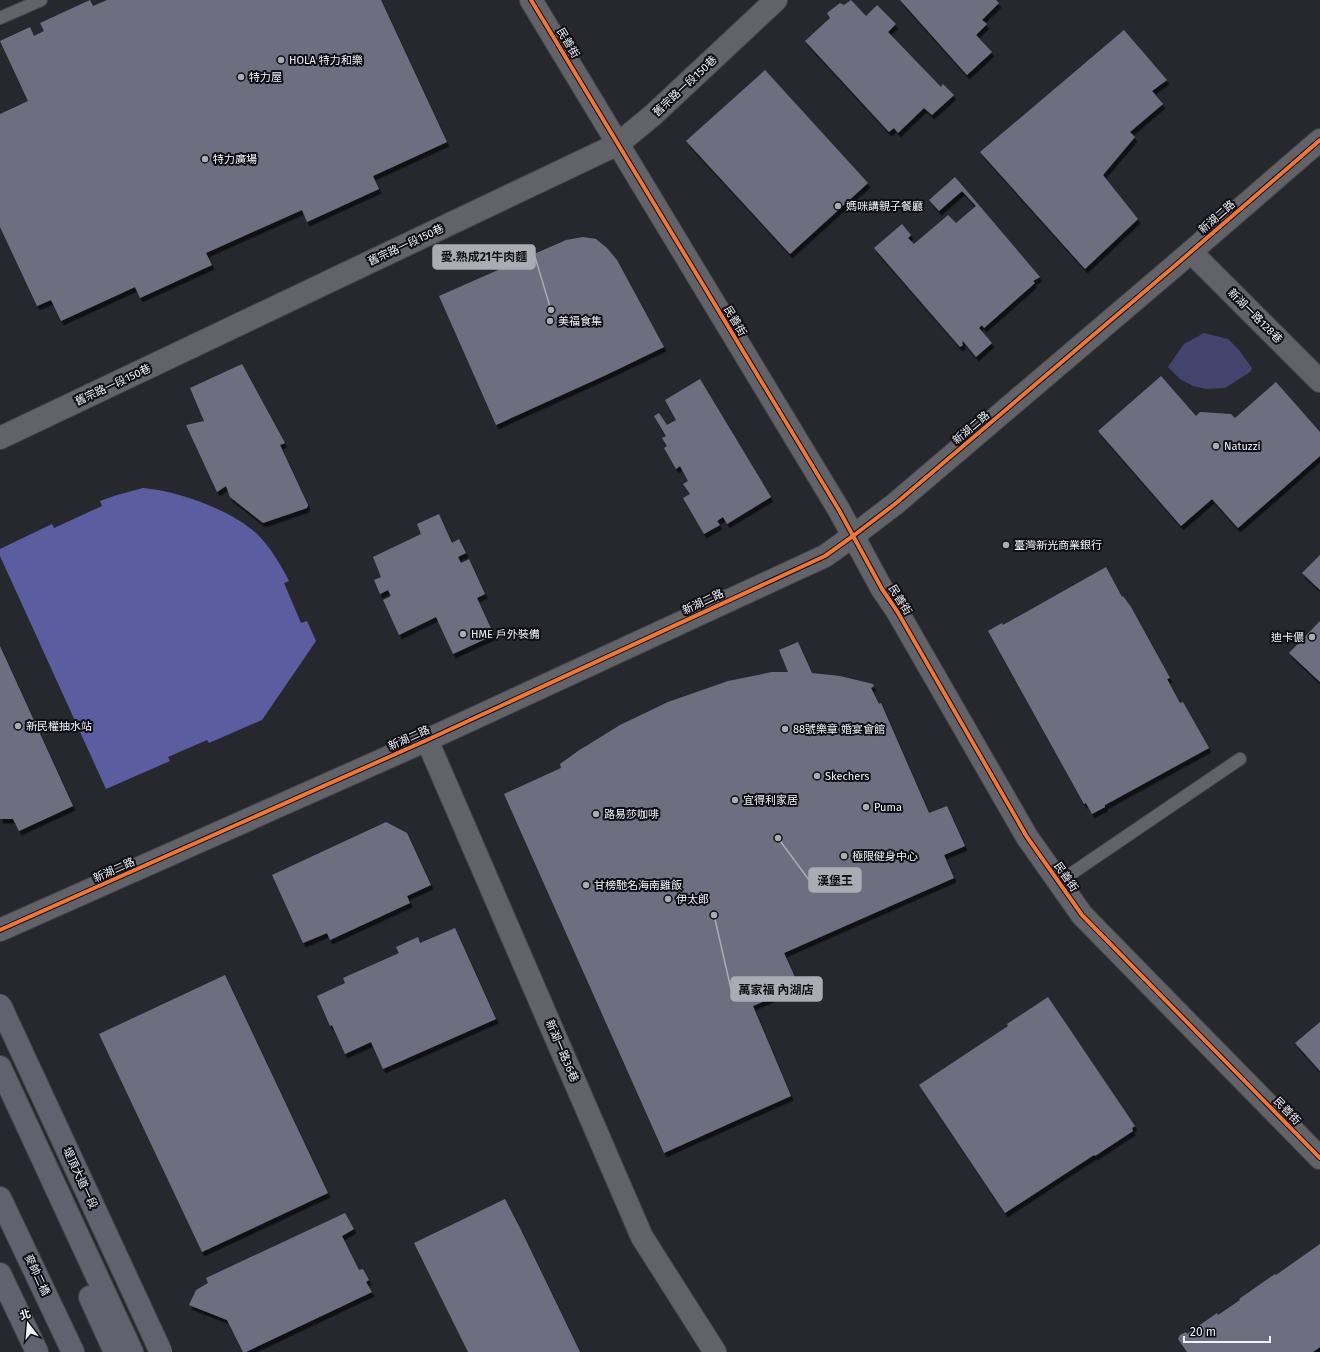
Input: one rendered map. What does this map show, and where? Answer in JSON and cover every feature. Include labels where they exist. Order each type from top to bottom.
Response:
[{"type":"highway","points":[[0,1004],[160,1352]]},
{"type":"highway","points":[[0,1067],[132,1352]]},
{"type":"highway","points":[[0,1097],[115,1352]]},
{"type":"highway","name":"麥帥二橋","points":[[0,1198],[73,1352]]},
{"type":"highway","points":[[0,1274],[37,1352]]},
{"type":"street","name":"民善街","points":[[531,0],[854,536],[882,589],[905,625],[1027,837],[1082,915],[1320,1158]]},
{"type":"street","name":"舊宗路一段150巷","points":[[0,438],[618,144],[653,115],[776,0]]},
{"type":"street","name":"新湖二路","points":[[0,930],[427,740],[825,556],[896,504],[1192,252],[1320,140]]},
{"type":"street","name":"新湖一路128巷","points":[[1192,252],[1320,380]]},
{"type":"street","name":"新湖一路36巷","points":[[427,740],[642,1237],[715,1352]]},
{"type":"lane","points":[[0,18],[41,0]]},
{"type":"lane","points":[[1059,882],[1240,759]]},
{"type":"shaded area","points":[[1204,333],[1228,339],[1239,350],[1252,368],[1250,372],[1225,388],[1206,389],[1193,386],[1180,379],[1168,367],[1184,344]]},
{"type":"shaded area","points":[[143,488],[173,493],[206,504],[236,519],[260,537],[272,552],[286,575],[289,581],[284,583],[301,623],[307,621],[316,641],[262,720],[209,743],[207,740],[168,757],[170,761],[106,789],[0,556],[0,549],[52,524],[54,528],[102,506],[100,501]]},
{"type":"building","name":"特力廣場","points":[[90,0],[93,6],[107,0],[381,0],[447,142],[373,176],[379,189],[307,222],[302,210],[206,253],[212,265],[140,298],[135,287],[61,321],[51,300],[37,306],[0,227],[0,114],[28,101],[0,41],[30,27],[34,36],[44,31],[40,23]]},
{"type":"building","points":[[851,0],[866,16],[877,5],[896,24],[888,32],[941,87],[943,84],[954,95],[932,115],[924,108],[898,133],[894,128],[889,132],[805,41],[830,18],[827,13],[840,3],[844,5]]},
{"type":"building","points":[[900,0],[996,0],[999,3],[982,20],[987,24],[976,35],[992,52],[967,75]]},
{"type":"building","points":[[1124,30],[1167,80],[1152,91],[1163,104],[1130,132],[1135,137],[1103,175],[1138,219],[1085,269],[980,152]]},
{"type":"building","points":[[765,70],[868,183],[790,254],[686,141]]},
{"type":"building","points":[[955,177],[1040,277],[1033,281],[1035,283],[984,328],[982,325],[979,328],[992,343],[976,357],[963,341],[963,345],[960,347],[874,248],[902,224],[911,235],[908,238],[914,244],[948,215],[956,223],[976,206],[962,191],[939,211],[929,200]]},
{"type":"building","name":"美福食集","points":[[583,237],[596,239],[607,248],[617,260],[664,347],[496,425],[439,296],[566,240]]},
{"type":"building","points":[[242,364],[285,443],[280,445],[308,505],[307,508],[263,523],[230,497],[226,486],[217,492],[186,425],[204,421],[190,388]]},
{"type":"building","name":"Natuzzi","points":[[1161,376],[1196,416],[1200,412],[1231,414],[1235,418],[1276,382],[1320,432],[1320,456],[1238,528],[1212,499],[1181,526],[1098,431]]},
{"type":"building","points":[[700,379],[771,497],[727,524],[723,517],[717,521],[720,525],[704,534],[683,498],[690,494],[683,484],[688,481],[680,466],[676,469],[664,448],[667,446],[662,438],[666,436],[654,416],[659,413],[667,425],[676,420],[665,400]]},
{"type":"building","points":[[439,514],[452,543],[459,539],[466,553],[458,557],[461,563],[469,559],[485,594],[477,598],[494,635],[453,654],[436,617],[399,635],[383,600],[391,596],[388,590],[380,594],[374,580],[381,577],[373,557],[421,534],[417,524]]},
{"type":"building","points":[[1320,555],[1320,590],[1302,573]]},
{"type":"building","points":[[1106,567],[1122,597],[1123,596],[1131,607],[1170,678],[1167,679],[1180,703],[1183,702],[1209,748],[1105,805],[1105,807],[1092,814],[1086,803],[1084,804],[988,631],[1002,623],[1003,625]]},
{"type":"building","name":"迪卡儂","points":[[1320,621],[1320,682],[1289,653]]},
{"type":"building","points":[[798,642],[812,673],[840,676],[873,684],[874,686],[871,688],[879,704],[881,703],[929,813],[947,806],[965,846],[944,855],[954,878],[784,953],[799,986],[753,1006],[791,1096],[664,1153],[504,794],[561,768],[560,764],[620,725],[668,702],[728,681],[772,672],[788,672],[779,650]]},
{"type":"building","name":"新民權抽水站","points":[[0,646],[73,806],[19,831],[13,819],[0,819]]},
{"type":"building","points":[[386,822],[407,833],[431,885],[407,896],[410,903],[330,940],[327,933],[303,943],[272,875]]},
{"type":"building","points":[[455,928],[496,1019],[383,1069],[371,1042],[345,1054],[332,1025],[330,1026],[317,996],[345,983],[343,978],[399,953],[396,947],[418,937],[420,943]]},
{"type":"building","points":[[225,975],[328,1193],[202,1252],[99,1034]]},
{"type":"building","points":[[1048,997],[1135,1126],[1132,1128],[1133,1131],[1005,1213],[919,1085],[1008,1026],[1007,1024]]},
{"type":"building","points":[[1320,1022],[1320,1071],[1295,1043]]},
{"type":"building","points":[[505,1199],[580,1352],[468,1352],[414,1243]]},
{"type":"building","points":[[345,1213],[354,1229],[342,1236],[359,1270],[363,1269],[369,1280],[366,1282],[372,1292],[246,1352],[243,1352],[227,1320],[189,1305],[196,1290],[208,1283],[206,1278]]},
{"type":"building","points":[[1320,1244],[1320,1347],[1313,1352],[1187,1352],[1178,1339],[1180,1335],[1186,1332],[1187,1334],[1217,1313],[1218,1315]]},
{"type":"cycle path","points":[[531,0],[839,510],[882,589],[897,611],[1027,837],[1082,915],[1320,1158]]},
{"type":"cycle path","points":[[0,930],[427,740],[825,556],[895,504],[1320,140]]},
{"type":"place","name":"HOLA 特力和樂","points":[[281,60]]},
{"type":"place","name":"特力屋","points":[[241,77]]},
{"type":"place","name":"特力廣場","points":[[205,159]]},
{"type":"place","name":"媽咪講親子餐廳","points":[[838,206]]},
{"type":"place","name":"愛.熟成21牛肉麵","points":[[551,310]]},
{"type":"place","name":"美福食集","points":[[550,321]]},
{"type":"place","name":"Natuzzi","points":[[1216,446]]},
{"type":"place","name":"臺灣新光商業銀行","points":[[1006,545]]},
{"type":"place","name":"HME 戶外裝備","points":[[463,634]]},
{"type":"place","name":"迪卡儂","points":[[1312,637]]},
{"type":"place","name":"新民權抽水站","points":[[18,726]]},
{"type":"place","name":"88號樂章 婚宴會館","points":[[785,729]]},
{"type":"place","name":"Skechers","points":[[817,776]]},
{"type":"place","name":"宜得利家居","points":[[735,800]]},
{"type":"place","name":"Puma","points":[[866,807]]},
{"type":"place","name":"路易莎咖啡","points":[[596,814]]},
{"type":"place","name":"漢堡王","points":[[778,838]]},
{"type":"place","name":"極限健身中心","points":[[844,856]]},
{"type":"place","name":"甘榜馳名海南雞飯","points":[[586,885]]},
{"type":"place","name":"伊太郎","points":[[668,899]]},
{"type":"place","name":"萬家福 內湖店","points":[[714,915]]}]
